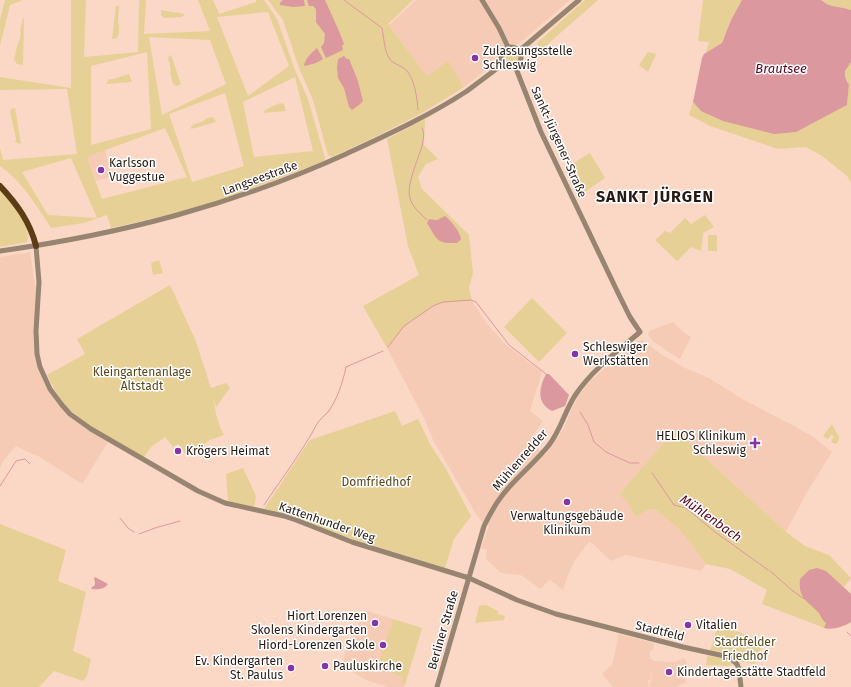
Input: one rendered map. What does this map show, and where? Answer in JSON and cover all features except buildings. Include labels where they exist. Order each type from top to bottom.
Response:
[{"type":"main road","points":[[0,186],[18,206],[34,238],[36,246]]},
{"type":"street","points":[[482,0],[499,28],[508,47]]},
{"type":"street","points":[[519,51],[579,0]]},
{"type":"street","points":[[508,47],[514,47],[519,51],[521,59],[520,62],[515,66],[509,67],[503,64],[501,54],[505,49],[508,47]]},
{"type":"street","name":"Langseestraße","points":[[0,251],[86,237],[170,218],[251,193],[286,180],[369,144],[413,122],[466,91],[503,64]]},
{"type":"street","name":"Sankt-Jürgener-Straße","points":[[515,66],[541,132],[623,303],[640,332]]},
{"type":"street","name":"Kattenhunder Weg","points":[[36,246],[39,282],[36,331],[37,354],[40,367],[55,397],[70,414],[91,429],[207,496],[225,503],[290,518],[352,542],[469,578],[529,605],[598,626]]},
{"type":"street","name":"Mühlenredder","points":[[469,578],[484,526],[490,512],[500,498],[550,444],[575,395],[609,358],[640,332]]},
{"type":"street","name":"Berliner Straße","points":[[437,687],[469,578]]},
{"type":"street","name":"Stadtfeld","points":[[598,626],[729,657],[737,664],[741,687]]},
{"type":"shaded area","points":[[416,0],[570,0],[520,43],[514,46],[510,44],[502,47],[498,60],[464,87],[448,62],[427,76],[389,25]]},
{"type":"shaded area","name":"Karlsson Vuggestue","points":[[105,150],[113,176],[96,181],[87,157]]},
{"type":"shaded area","points":[[30,252],[36,292],[38,367],[41,376],[47,388],[65,412],[80,424],[108,442],[82,484],[35,454],[34,455],[16,446],[4,460],[0,468],[0,257]]},
{"type":"shaded area","name":"HELIOS Klinikum Schleswig","points":[[472,301],[487,324],[507,346],[542,372],[530,411],[543,421],[530,440],[545,455],[564,428],[579,395],[589,382],[635,342],[643,340],[661,354],[685,368],[709,378],[744,400],[815,438],[832,452],[806,494],[786,532],[675,430],[619,494],[628,503],[635,517],[650,509],[655,509],[681,531],[706,564],[701,571],[626,555],[611,561],[589,542],[575,560],[563,590],[550,580],[540,589],[521,575],[501,573],[486,559],[487,550],[481,548],[489,526],[482,522],[476,514],[433,440],[424,418],[387,348],[404,327],[434,306],[444,303]]},
{"type":"shaded area","points":[[673,322],[683,332],[691,337],[680,359],[653,341],[648,335],[649,331]]},
{"type":"shaded area","name":"Hiord-Lorenzen Skole","points":[[364,610],[422,628],[404,687],[389,687],[368,681],[343,667],[344,655],[357,629]]},
{"type":"shaded area","points":[[619,634],[654,643],[653,650],[650,651],[650,659],[653,661],[675,662],[684,658],[691,670],[683,674],[687,682],[676,687],[650,687],[649,683],[651,682],[652,667],[650,680],[648,681],[649,687],[613,687],[602,674],[612,665]]},
{"type":"green space","points":[[5,0],[23,0],[10,5],[0,46],[0,20]]},
{"type":"green space","points":[[71,0],[86,0],[84,57],[138,52],[139,0],[146,0],[144,34],[210,31],[198,0],[213,0],[219,14],[256,2],[256,0],[264,0],[277,19],[295,70],[308,99],[325,158],[324,161],[231,197],[186,211],[111,228],[107,215],[84,223],[51,228],[22,186],[0,166],[0,148],[3,160],[77,154],[67,89],[0,90],[0,77],[71,88]],"holes":[[[268,12],[289,66],[248,96],[217,17]],[[149,37],[210,40],[226,84],[162,115]],[[147,52],[151,129],[91,145],[91,66]],[[295,77],[313,151],[254,157],[243,102]],[[225,93],[244,166],[192,182],[169,114]],[[165,128],[187,177],[102,199],[87,157]],[[71,158],[97,218],[48,215],[22,172]]]},
{"type":"green space","points":[[268,0],[413,0],[388,24],[427,76],[448,61],[464,87],[422,113],[332,157],[328,155],[313,100],[299,68],[283,20]]},
{"type":"green space","points":[[585,0],[598,0],[541,50],[537,43]]},
{"type":"green space","points":[[703,0],[742,0],[731,20],[722,43],[706,53],[709,42],[698,41]]},
{"type":"green space","points":[[821,0],[851,0],[851,10],[832,6]]},
{"type":"green space","points":[[116,6],[119,6],[119,32],[115,39],[112,39]]},
{"type":"green space","points":[[161,10],[185,14],[182,17],[164,18],[161,15]]},
{"type":"green space","points":[[23,18],[23,65],[17,64],[14,59],[21,33],[20,31]]},
{"type":"green space","points":[[508,49],[514,49],[519,54],[517,63],[514,65],[508,65],[503,60],[503,54]]},
{"type":"green space","points":[[648,52],[656,54],[648,72],[639,65]]},
{"type":"green space","points":[[171,55],[181,84],[177,86],[173,84],[170,72],[168,60],[169,56]]},
{"type":"green space","points":[[851,62],[851,183],[847,176],[822,156],[806,147],[778,149],[710,126],[689,115],[693,102],[701,111],[847,105],[849,84],[845,79],[845,73]]},
{"type":"green space","points":[[129,74],[132,82],[106,84],[109,79],[114,79]]},
{"type":"green space","points":[[280,103],[284,104],[286,111],[263,113],[265,110]]},
{"type":"green space","points":[[15,108],[21,144],[15,142],[16,139],[10,112],[11,109]]},
{"type":"green space","points":[[211,117],[214,118],[216,122],[191,129],[194,124]]},
{"type":"green space","points":[[425,119],[424,145],[438,159],[426,164],[418,177],[422,189],[469,235],[473,273],[469,287],[472,301],[444,303],[434,306],[404,327],[387,348],[363,306],[419,275],[408,246],[387,139]],"holes":[[[429,219],[451,221],[460,234],[431,229],[427,223]]]},
{"type":"green space","points":[[590,153],[605,178],[579,196],[568,175],[568,166]]},
{"type":"green space","points":[[0,189],[14,206],[27,229],[27,242],[0,247]]},
{"type":"green space","points":[[705,215],[714,227],[703,233],[701,251],[691,247],[677,261],[655,240],[665,231],[670,233],[685,218],[691,224]]},
{"type":"green space","points":[[708,235],[717,235],[717,251],[708,251]]},
{"type":"green space","points":[[159,260],[163,273],[153,275],[151,263]]},
{"type":"green space","name":"Kleingartenanlage Altstadt","points":[[170,285],[195,339],[211,388],[226,383],[230,388],[216,407],[213,397],[218,420],[224,435],[210,440],[187,456],[178,444],[173,447],[165,437],[151,447],[144,457],[95,429],[77,416],[62,401],[47,375],[85,354],[77,339]]},
{"type":"green space","points":[[532,298],[567,333],[539,362],[504,327]]},
{"type":"green space","name":"Domfriedhof","points":[[395,411],[402,426],[418,419],[430,444],[446,469],[471,516],[454,539],[445,568],[328,531],[289,515],[264,509],[310,440]]},
{"type":"green space","points":[[832,424],[839,437],[836,444],[831,442],[834,436],[831,435],[828,439],[823,436]]},
{"type":"green space","points":[[675,430],[786,532],[805,546],[829,555],[851,578],[844,587],[851,594],[851,622],[827,629],[762,604],[767,590],[730,569],[706,564],[681,531],[655,509],[650,509],[635,517],[628,503],[619,494]]},
{"type":"green space","points":[[243,468],[256,496],[254,507],[228,501],[226,474]]},
{"type":"green space","points":[[0,524],[66,550],[58,581],[86,592],[73,651],[91,659],[87,676],[83,681],[54,671],[39,687],[0,687]]},
{"type":"green space","points":[[486,605],[498,611],[498,614],[505,616],[504,620],[475,623],[479,606]]},
{"type":"green space","points":[[393,619],[422,628],[405,685],[401,683],[403,677],[386,671],[387,666],[379,663]]},
{"type":"green space","name":"Stadtfelder Friedhof","points":[[719,624],[763,642],[755,664],[739,661],[729,653],[710,650]]},
{"type":"green space","points":[[707,656],[722,658],[733,664],[729,666],[706,665]]},
{"type":"water","points":[[283,0],[304,0],[305,6],[293,7],[280,5]]},
{"type":"water","points":[[307,0],[325,0],[344,44],[342,46],[343,50],[326,58],[321,47],[324,43],[325,34],[316,22],[316,9],[313,6],[309,6]]},
{"type":"water","name":"Brautsee","points":[[742,0],[821,0],[832,6],[851,10],[851,62],[845,71],[845,77],[849,84],[847,105],[796,132],[774,134],[723,121],[701,111],[693,102],[702,58],[704,54],[722,43],[731,20]]},
{"type":"water","points":[[317,48],[323,59],[305,66],[304,65],[307,58]]},
{"type":"water","points":[[344,56],[349,59],[358,81],[363,101],[352,110],[349,107],[344,88],[338,78],[338,59]]},
{"type":"water","points":[[445,216],[459,233],[461,239],[457,243],[445,243],[435,237],[427,223],[429,219],[437,220]]},
{"type":"water","points":[[546,374],[549,374],[569,395],[565,406],[552,411],[543,404],[540,395]]},
{"type":"water","points":[[817,568],[826,571],[851,594],[851,622],[838,628],[824,628],[826,623],[819,613],[804,599],[800,591],[800,579],[809,570]]},
{"type":"water","points":[[95,577],[108,584],[101,589],[92,589],[91,588],[95,585]]},
{"type":"waterway","name":"Mühlenbach","points":[[344,0],[382,28],[387,55],[392,62],[405,69],[411,78],[415,88],[418,110]]},
{"type":"waterway","name":"Mühlenbach","points":[[422,128],[424,135],[422,146],[413,172],[409,193],[413,204],[427,220]]},
{"type":"waterway","points":[[388,347],[404,326],[433,306],[443,302],[471,300],[476,302],[509,345],[546,374]]},
{"type":"waterway","points":[[264,505],[298,455],[318,422],[328,412],[334,402],[346,367],[383,351]]},
{"type":"waterway","name":"Mühlenbach","points":[[580,412],[588,425],[594,442],[606,452],[630,463],[639,463]]},
{"type":"waterway","points":[[0,486],[16,461],[25,459],[30,464]]},
{"type":"waterway","name":"Mühlenbach","points":[[652,473],[674,505],[686,508],[715,532],[768,570]]},
{"type":"waterway","points":[[120,518],[128,528],[134,532]]},
{"type":"waterway","points":[[139,534],[180,521]]},
{"type":"waterway","name":"Mühlenbach","points":[[770,571],[804,599]]},
{"type":"waterway","name":"Mühlenbach","points":[[847,632],[851,636]]},
{"type":"place","name":"Zulassungsstelle Schleswig","points":[[475,58]]},
{"type":"place","name":"Karlsson Vuggestue","points":[[101,170]]},
{"type":"place","name":"Schleswiger Werkstätten","points":[[575,354]]},
{"type":"place","name":"HELIOS Klinikum Schleswig","points":[[755,443]]},
{"type":"place","name":"Krögers Heimat","points":[[178,451]]},
{"type":"place","name":"Verwaltungsgebäude Klinikum","points":[[567,502]]},
{"type":"place","name":"Hiort Lorenzen Skolens Kindergarten","points":[[375,623]]},
{"type":"place","name":"Vitalien","points":[[688,625]]},
{"type":"place","name":"Hiord-Lorenzen Skole","points":[[383,645]]},
{"type":"place","name":"Pauluskirche","points":[[325,666]]},
{"type":"place","name":"Ev. Kindergarten St. Paulus","points":[[291,668]]},
{"type":"place","name":"Kindertagesstätte Stadtfeld","points":[[669,672]]},
{"type":"district","name":"SANKT JÜRGEN","points":[[655,196]]}]
